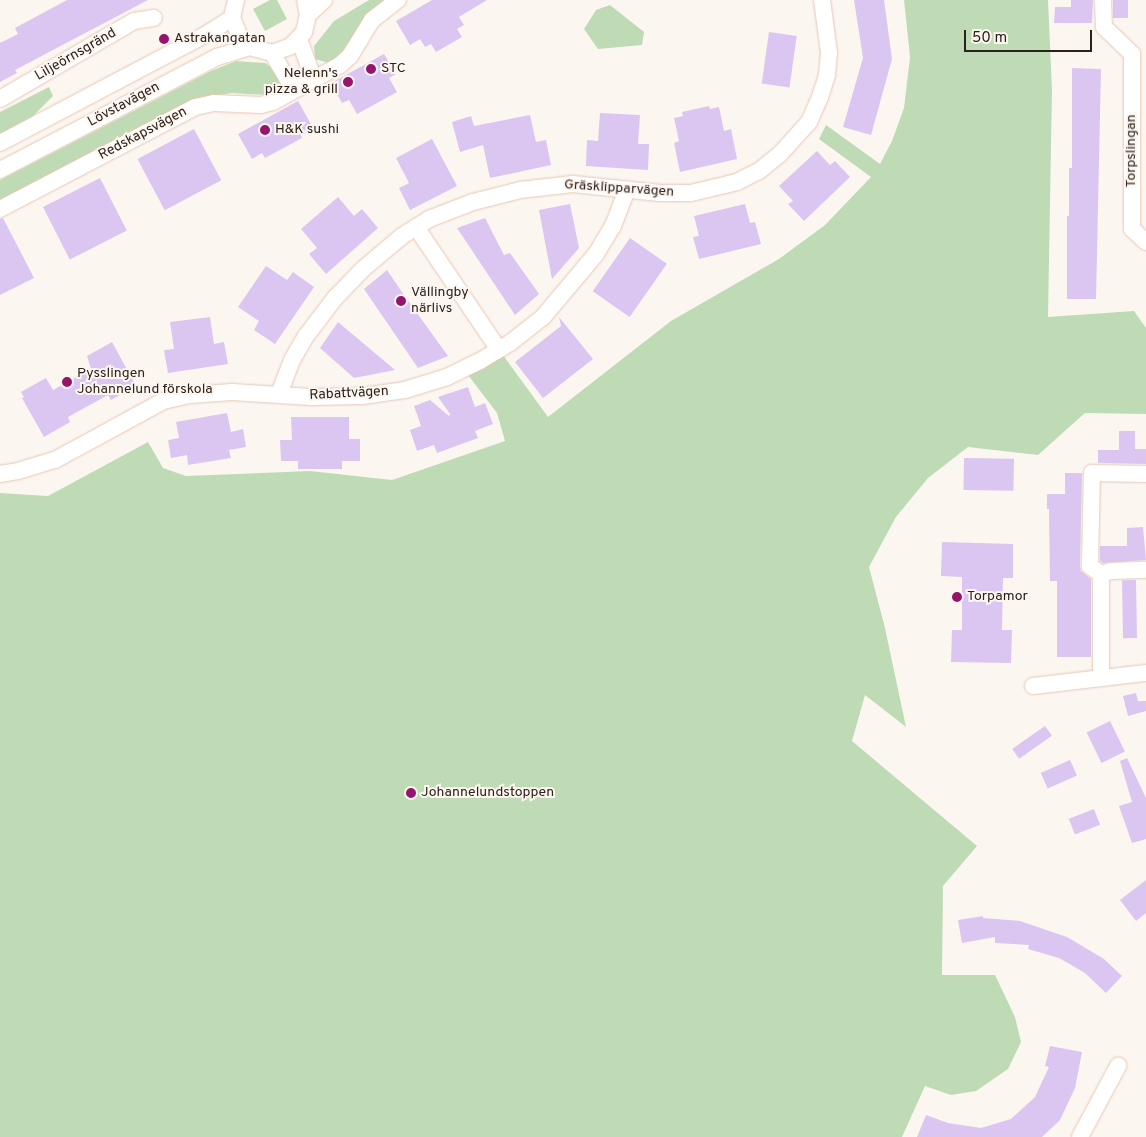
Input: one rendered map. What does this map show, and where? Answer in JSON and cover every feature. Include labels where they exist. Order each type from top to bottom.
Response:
[{"type":"street","points":[[250,47],[272,53],[291,46],[304,32],[306,8],[324,0]]},
{"type":"street","name":"Redskapsvägen","points":[[0,209],[195,107],[214,103],[261,105],[272,102],[314,80],[340,65],[350,56],[372,20],[398,0]]},
{"type":"street","name":"Gräsklipparvägen","points":[[279,394],[292,360],[306,336],[335,298],[363,269],[402,236],[429,219],[473,202],[520,190],[573,184],[627,190],[691,193],[737,182],[759,171],[780,154],[809,122],[827,75],[829,53],[822,0]]},
{"type":"street","points":[[1103,0],[1104,27],[1139,51]]},
{"type":"street","name":"Lövstavägen","points":[[234,6],[241,39],[250,47]]},
{"type":"street","name":"Lövstavägen","points":[[0,143],[205,35],[234,6]]},
{"type":"street","name":"Liljeörnsgränd","points":[[0,98],[134,21],[154,18]]},
{"type":"street","points":[[298,40],[314,80]]},
{"type":"street","name":"Lövstavägen","points":[[0,170],[217,57],[250,47]]},
{"type":"street","name":"Torpslingan","points":[[1139,51],[1132,229],[1146,242]]},
{"type":"street","points":[[272,53],[294,90]]},
{"type":"street","name":"Rabattvägen","points":[[0,474],[18,471],[55,460],[163,401],[188,394],[232,392],[311,397],[362,396],[405,390],[447,376],[498,350],[543,317],[596,254],[613,226],[627,190]]},
{"type":"street","points":[[416,227],[498,350]]},
{"type":"street","points":[[1101,574],[1090,566],[1092,473],[1146,474]]},
{"type":"street","points":[[1101,574],[1111,571],[1146,570]]},
{"type":"street","points":[[1101,574],[1101,678]]},
{"type":"street","points":[[1033,686],[1146,673]]},
{"type":"street","points":[[1080,1137],[1118,1066]]},
{"type":"green space","points":[[270,0],[277,0],[287,19],[265,31],[253,9]]},
{"type":"green space","points":[[369,0],[389,0],[374,9],[358,28],[340,55],[329,63],[315,59],[314,46],[334,21]]},
{"type":"green space","points":[[904,0],[1048,0],[1052,90],[1048,317],[1134,311],[1146,328],[1146,414],[1085,413],[1038,455],[968,447],[928,478],[896,517],[869,567],[885,628],[906,727],[865,695],[852,741],[977,846],[943,886],[942,975],[995,975],[1015,1017],[1021,1042],[1008,1069],[976,1091],[951,1095],[925,1086],[902,1137],[0,1137],[0,493],[48,496],[148,442],[163,468],[186,476],[310,471],[392,480],[505,441],[497,413],[468,375],[503,355],[548,417],[671,321],[779,259],[825,225],[871,177],[819,139],[826,125],[880,164],[892,141],[904,108],[910,57]]},
{"type":"green space","points":[[610,5],[644,32],[642,45],[598,49],[584,29],[596,10]]},
{"type":"green space","points":[[236,61],[265,63],[275,70],[280,82],[267,95],[231,93],[194,100],[0,202],[0,180],[211,71]]},
{"type":"green space","points":[[49,87],[53,96],[32,117],[0,134],[0,112]]},
{"type":"building","points":[[67,0],[148,0],[15,70],[17,73],[0,82],[0,43],[18,34],[15,28]]},
{"type":"building","points":[[432,0],[487,0],[459,17],[464,25],[457,29],[462,37],[436,52],[431,44],[425,47],[420,39],[410,45],[396,21]]},
{"type":"building","points":[[854,0],[884,0],[892,59],[871,135],[843,127],[863,58]]},
{"type":"building","points":[[1071,0],[1093,0],[1092,23],[1054,23],[1055,7],[1071,7]]},
{"type":"building","points":[[1113,0],[1128,0],[1128,18],[1113,18]]},
{"type":"building","points":[[769,32],[797,36],[789,87],[762,83]]},
{"type":"building","points":[[384,54],[396,74],[389,78],[397,92],[357,114],[349,100],[342,103],[331,83]]},
{"type":"building","points":[[1072,68],[1101,69],[1096,299],[1067,299],[1067,216],[1069,216],[1069,168],[1072,168]]},
{"type":"building","points":[[298,101],[312,126],[300,133],[302,138],[265,158],[262,153],[252,159],[238,134]]},
{"type":"building","points":[[709,106],[710,109],[719,107],[724,131],[731,129],[737,159],[680,172],[674,143],[679,141],[674,118],[683,116],[682,112]]},
{"type":"building","points":[[600,113],[640,115],[638,144],[649,144],[648,170],[586,166],[587,140],[598,141]]},
{"type":"building","points":[[530,115],[536,142],[546,140],[551,165],[490,178],[483,145],[460,152],[452,122],[471,116],[474,126]]},
{"type":"building","points":[[194,129],[221,180],[165,210],[137,159]]},
{"type":"building","points":[[432,139],[457,186],[410,210],[399,188],[409,183],[396,158]]},
{"type":"building","points":[[817,151],[830,165],[835,161],[850,177],[804,221],[788,204],[793,201],[779,186]]},
{"type":"building","points":[[100,178],[127,231],[70,260],[43,207]]},
{"type":"building","points":[[338,197],[354,216],[362,209],[378,228],[326,274],[309,254],[317,248],[301,229]]},
{"type":"building","points":[[570,204],[579,248],[552,279],[539,210]]},
{"type":"building","points":[[745,204],[750,223],[755,222],[761,244],[699,259],[693,237],[699,236],[694,216]]},
{"type":"building","points":[[3,218],[34,278],[0,295],[0,219]]},
{"type":"building","points":[[485,218],[504,255],[510,253],[539,294],[515,315],[457,228]]},
{"type":"building","points":[[630,238],[667,264],[630,317],[593,291]]},
{"type":"building","points":[[266,266],[287,280],[293,272],[314,287],[275,344],[254,330],[259,321],[238,307]]},
{"type":"building","points":[[387,270],[448,356],[418,368],[364,289]]},
{"type":"building","points":[[210,317],[214,344],[224,342],[228,364],[168,373],[164,350],[174,349],[170,322]]},
{"type":"building","points":[[559,317],[593,359],[543,398],[515,362],[561,326]]},
{"type":"building","points":[[338,322],[395,370],[354,378],[320,348]]},
{"type":"building","points":[[112,342],[136,386],[111,400],[108,395],[68,417],[70,422],[44,437],[22,398],[24,397],[21,392],[46,378],[53,390],[91,369],[87,356]]},
{"type":"building","points":[[468,387],[475,407],[485,403],[493,424],[475,431],[478,438],[437,453],[434,445],[417,451],[410,430],[421,426],[414,406],[430,400],[449,416],[450,414],[438,397]]},
{"type":"building","points":[[227,413],[231,432],[243,429],[246,447],[229,450],[231,458],[188,465],[187,455],[171,458],[168,440],[179,438],[176,422]]},
{"type":"building","points":[[291,417],[349,417],[349,439],[360,439],[360,461],[342,461],[342,469],[298,469],[298,461],[281,461],[280,440],[292,440]]},
{"type":"building","points":[[1119,431],[1135,431],[1135,449],[1146,449],[1146,464],[1098,463],[1098,450],[1119,450]]},
{"type":"building","points":[[964,458],[1014,459],[1013,491],[963,490]]},
{"type":"building","points":[[1065,473],[1082,473],[1080,566],[1081,571],[1091,579],[1091,657],[1057,657],[1057,581],[1050,581],[1047,494],[1065,494]]},
{"type":"building","points":[[1143,527],[1146,560],[1103,563],[1100,561],[1100,546],[1127,546],[1127,528]]},
{"type":"building","points":[[942,542],[1013,544],[1013,578],[1003,578],[1002,630],[1012,630],[1011,663],[951,662],[952,630],[962,630],[962,577],[941,576]]},
{"type":"building","points":[[1122,580],[1136,580],[1137,638],[1123,638]]},
{"type":"building","points":[[1136,693],[1138,701],[1146,701],[1146,711],[1128,716],[1123,696]]},
{"type":"building","points":[[1110,721],[1125,752],[1102,763],[1087,732]]},
{"type":"building","points":[[1045,726],[1052,736],[1019,759],[1012,749]]},
{"type":"building","points":[[1127,758],[1146,798],[1146,839],[1132,843],[1119,806],[1132,802],[1120,761]]},
{"type":"building","points":[[1070,760],[1077,776],[1048,789],[1041,773]]},
{"type":"building","points":[[1094,809],[1100,825],[1075,835],[1069,819]]},
{"type":"building","points":[[1146,880],[1146,913],[1136,921],[1120,900]]},
{"type":"building","points":[[983,916],[983,918],[1020,921],[1067,937],[1104,959],[1122,976],[1106,993],[1085,973],[1059,958],[1028,949],[1029,945],[995,943],[995,937],[962,943],[958,920]]},
{"type":"building","points":[[1050,1046],[1082,1052],[1075,1088],[1060,1120],[1042,1137],[917,1137],[926,1115],[948,1123],[981,1128],[1011,1119],[1035,1097],[1049,1067],[1045,1066]]},
{"type":"place","name":"Astrakangatan","points":[[164,39]]},
{"type":"place","name":"STC","points":[[371,69]]},
{"type":"place","name":"Nelenn's pizza & grill","points":[[348,82]]},
{"type":"place","name":"H&K sushi","points":[[265,130]]},
{"type":"place","name":"Vällingby närlivs","points":[[401,301]]},
{"type":"place","name":"Pysslingen Johannelund förskola","points":[[67,382]]},
{"type":"place","name":"Torpamor","points":[[957,597]]},
{"type":"place","name":"Johannelundstoppen","points":[[411,793]]}]
